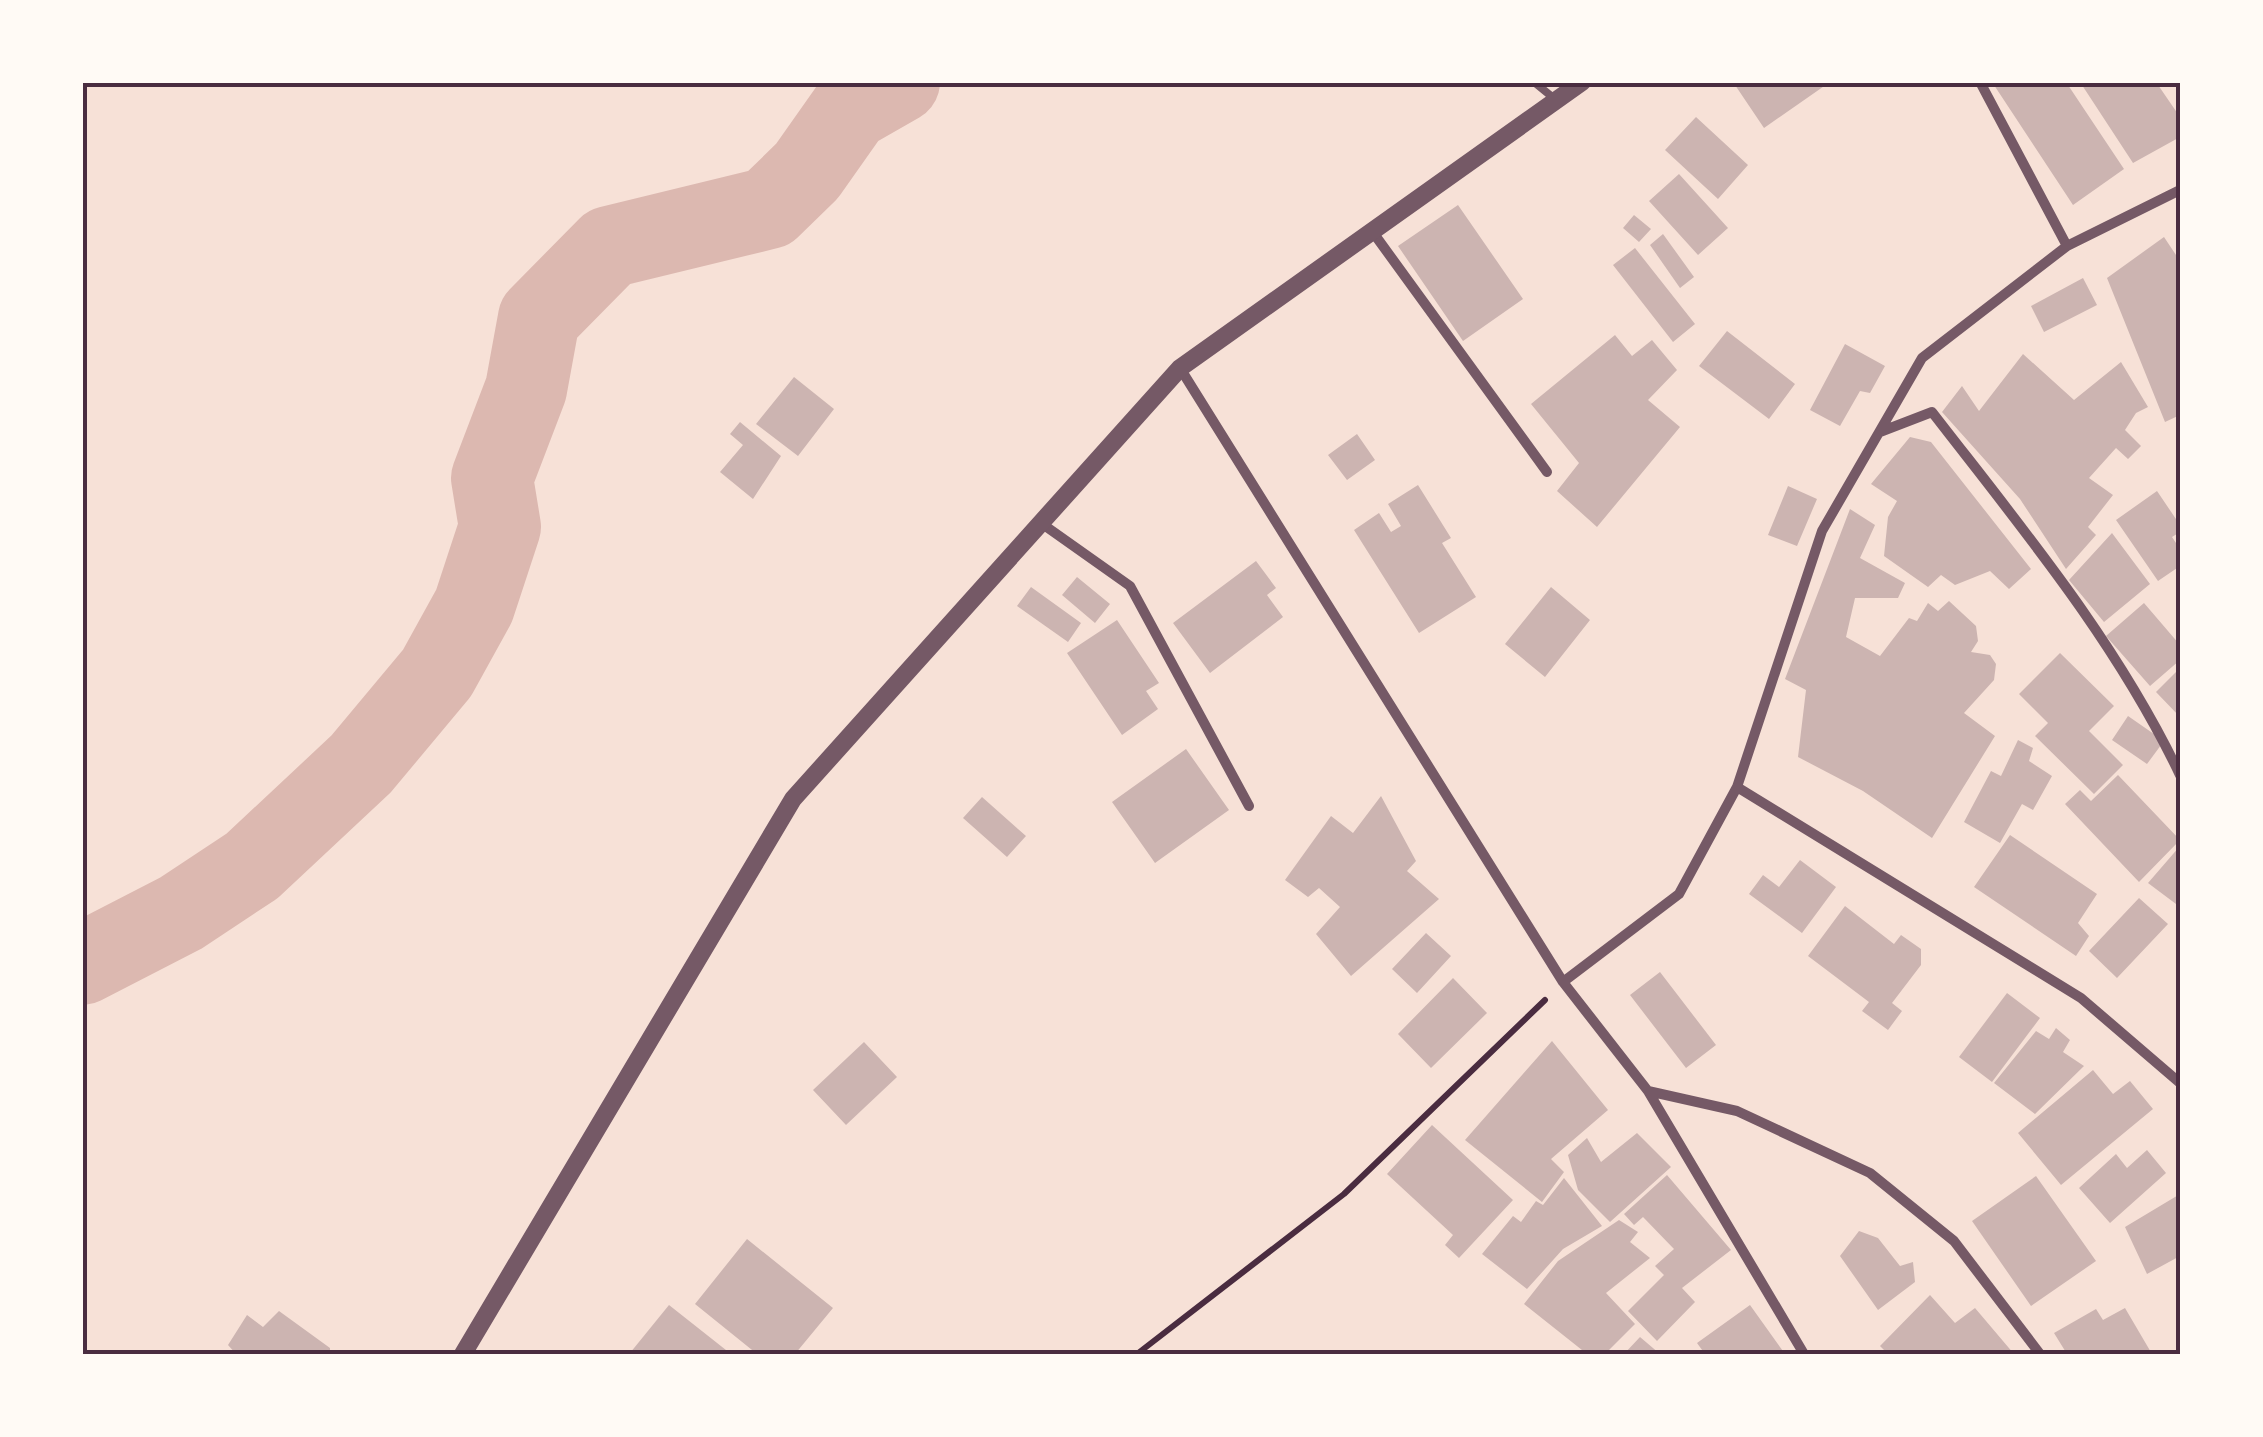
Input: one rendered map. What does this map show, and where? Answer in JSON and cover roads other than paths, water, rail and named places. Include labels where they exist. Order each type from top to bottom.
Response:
[{"type":"street","points":[[463,1354],[793,799],[1180,368],[1582,82]]},
{"type":"street","points":[[1980,82],[2067,246]]},
{"type":"street","points":[[1564,982],[1679,894],[1736,786],[1822,531],[1922,358],[2067,246],[2180,190]]},
{"type":"street","points":[[1372,232],[1547,472]]},
{"type":"street","points":[[1180,368],[1564,982],[1648,1091],[1804,1354]]},
{"type":"street","points":[[1880,432],[1932,412],[2077,604],[2150,712],[2180,775]]},
{"type":"street","points":[[1040,523],[1130,586],[1250,806]]},
{"type":"street","points":[[1736,786],[2081,998],[2180,1083]]},
{"type":"street","points":[[1648,1091],[1737,1111],[1870,1172],[1954,1240],[2040,1354]]},
{"type":"lane","points":[[1534,82],[1556,100]]},
{"type":"waterway","points":[[82,964],[181,913],[252,866],[361,764],[437,673],[474,606],[500,527],[492,478],[526,389],[539,318],[609,247],[769,208],[807,171],[850,110],[899,82]]}]
